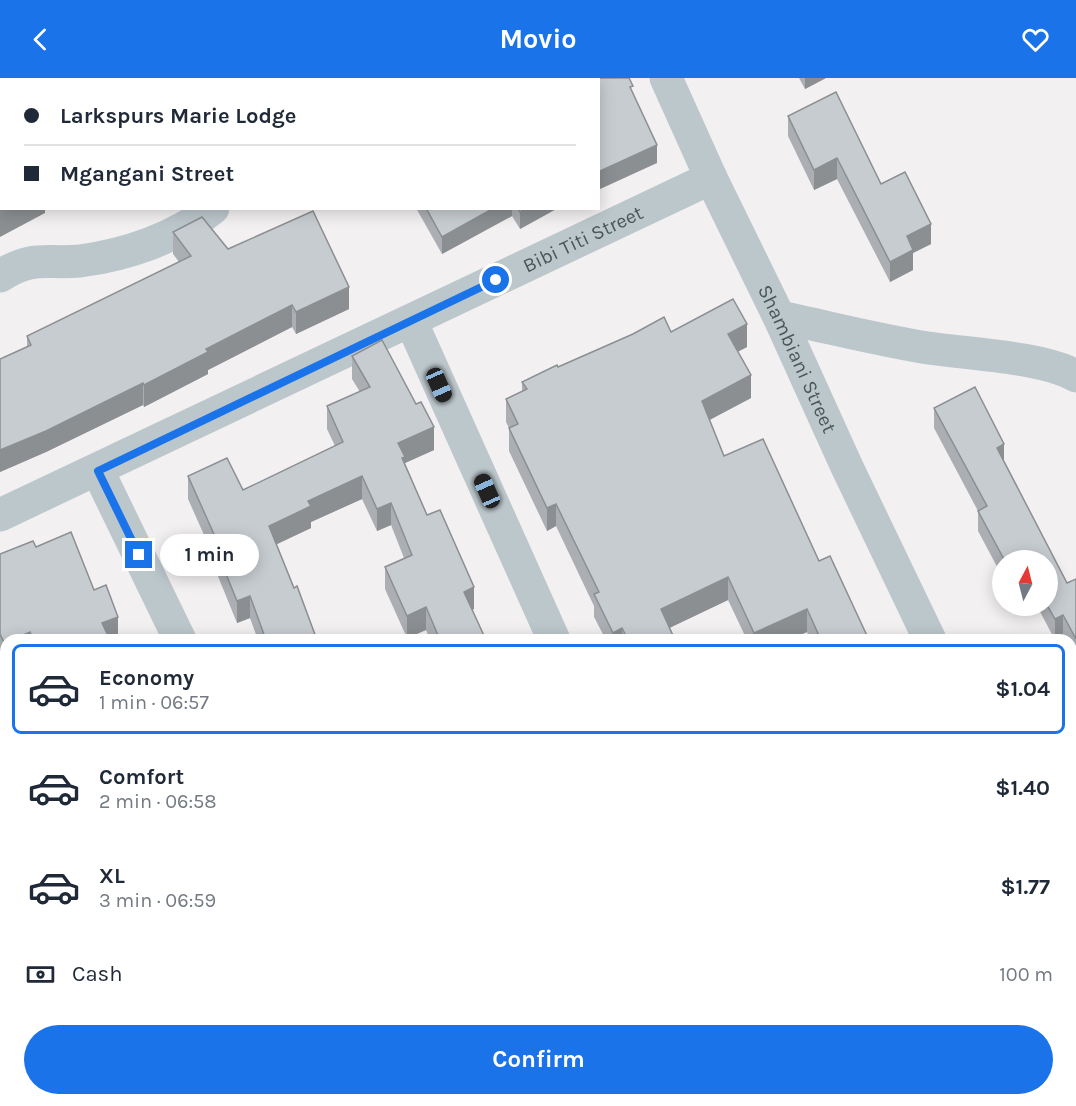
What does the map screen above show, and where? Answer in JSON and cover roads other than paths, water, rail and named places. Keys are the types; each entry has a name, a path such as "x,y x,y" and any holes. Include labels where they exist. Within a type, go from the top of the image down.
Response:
{"street":[{"name":"Shambiani Street","path":"666,78 927,634"},
{"name":"Bibi Titi Street","path":"0,515 98,471 711,178"},
{"path":"0,276 32,261 78,261 127,250 167,237 198,220 210,210"},
{"path":"779,317 925,348 1067,366"},
{"path":"411,321 551,634"},
{"path":"98,471 177,634"}]}
